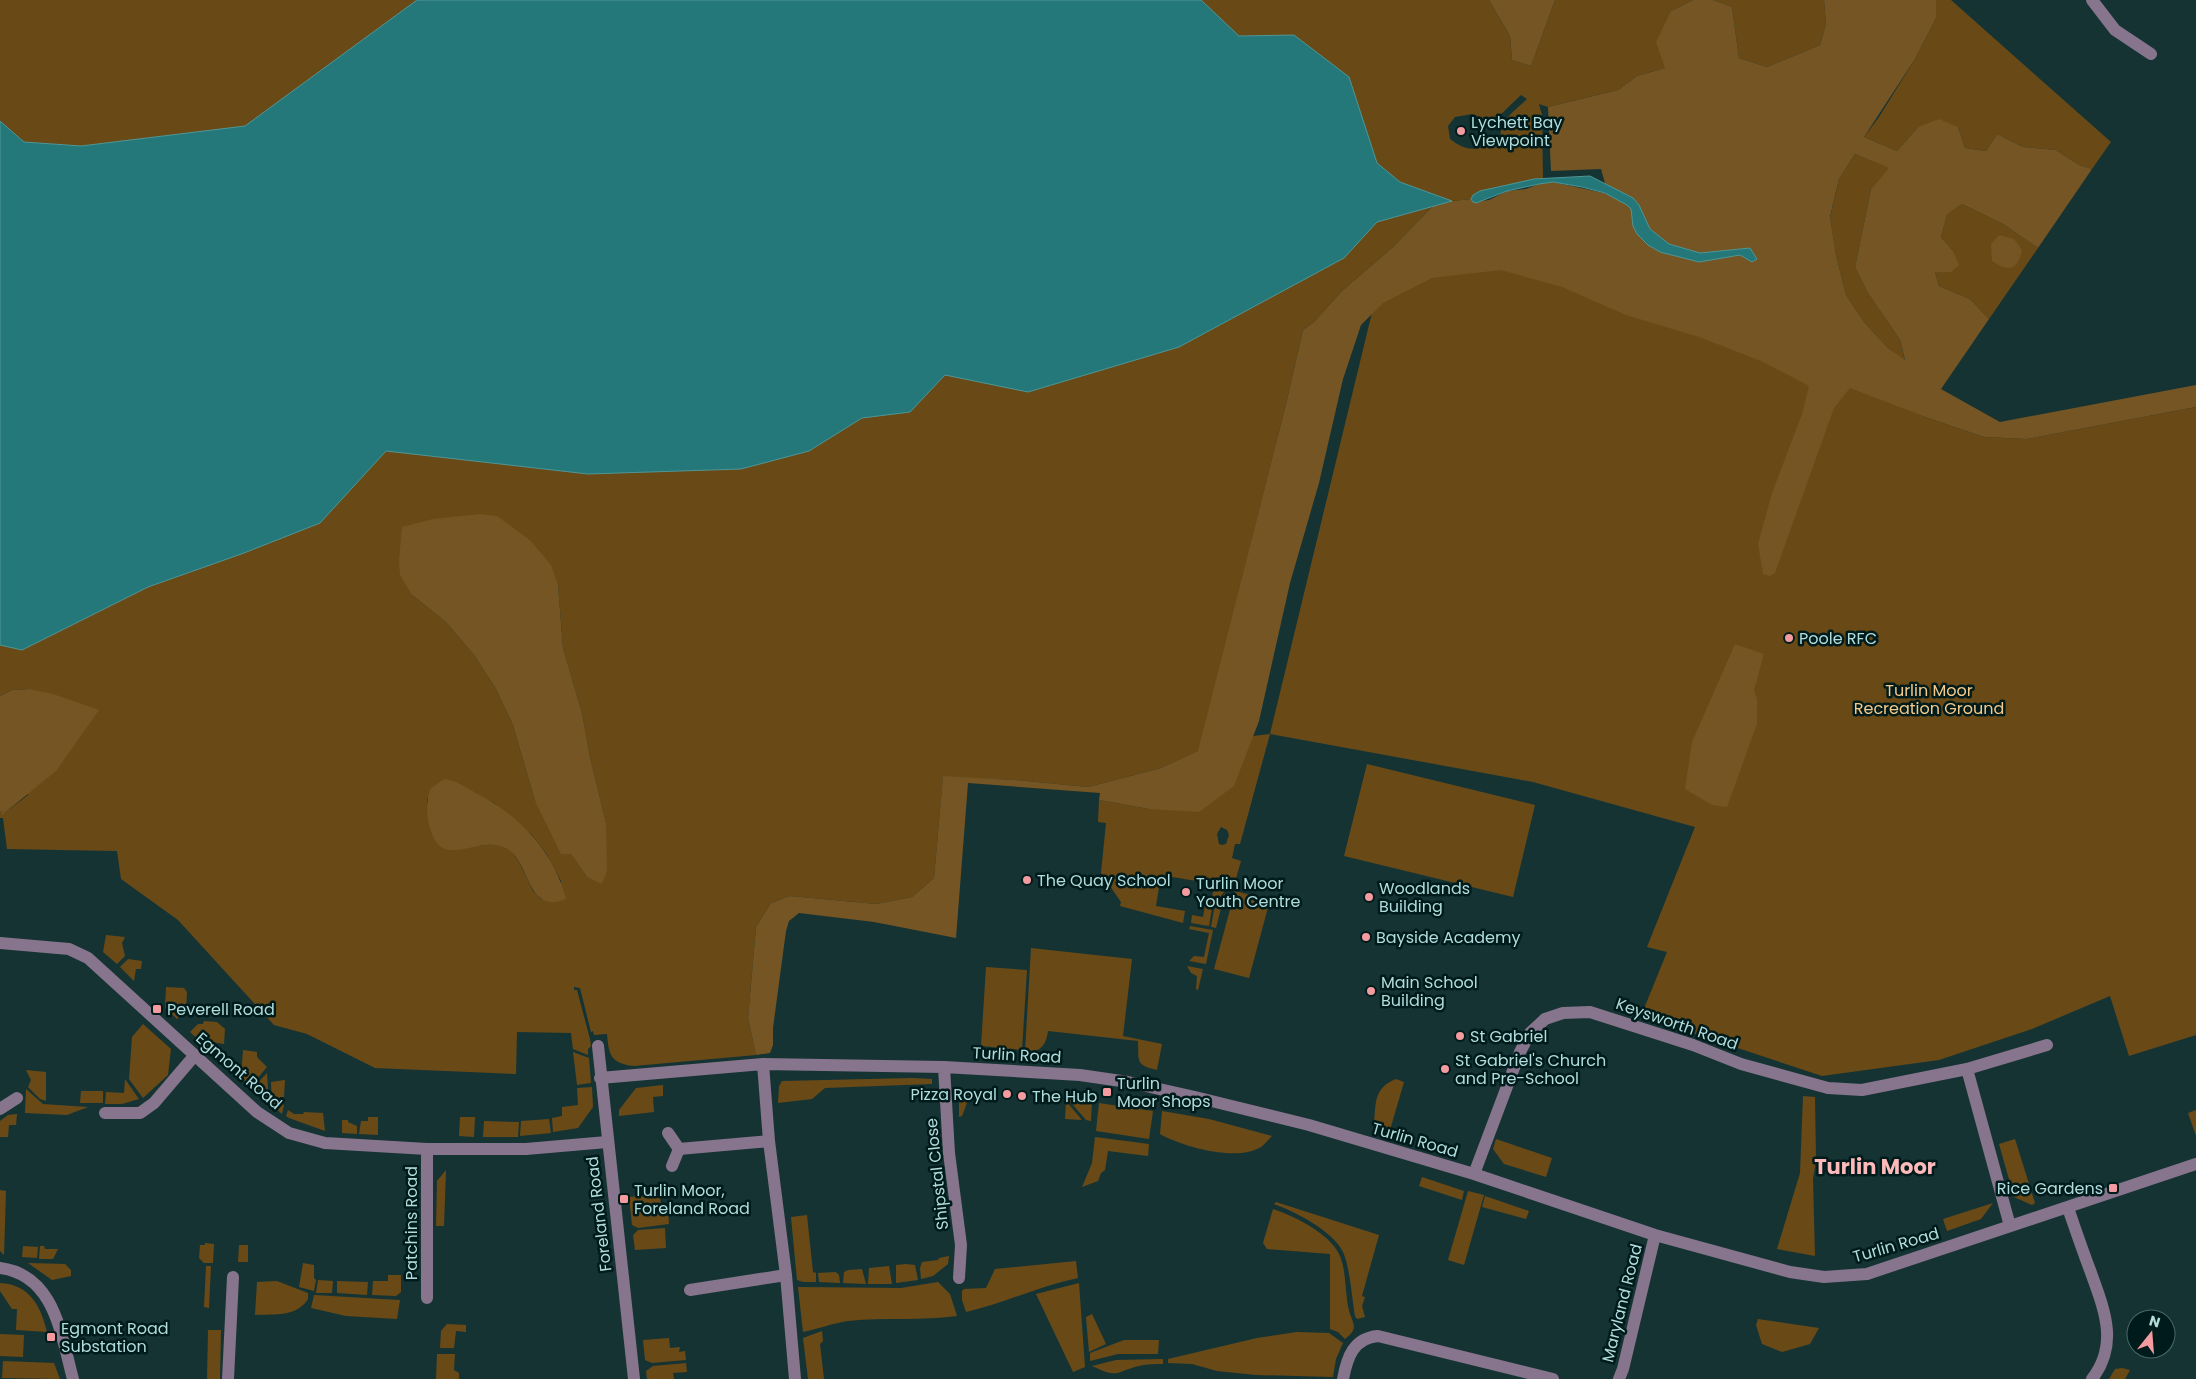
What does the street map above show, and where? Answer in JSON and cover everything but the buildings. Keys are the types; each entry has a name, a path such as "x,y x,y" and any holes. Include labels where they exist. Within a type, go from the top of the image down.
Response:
{"street":[{"path":"2092,0 2115,30 2151,54"},
{"name":"Egmont Road","path":"0,943 69,949 81,954 257,1112 298,1136 325,1144 427,1149 526,1150 607,1142"},
{"name":"Keysworth Road","path":"1474,1174 1520,1052 1530,1033 1545,1019 1563,1012 1590,1012 1693,1045 1741,1064 1828,1088 1862,1090 1967,1069 2048,1045"},
{"name":"Foreland Road","path":"598,1046 634,1379"},
{"path":"105,1112 140,1113 154,1103 195,1055"},
{"path":"763,1064 769,1141 786,1275 795,1379"},
{"name":"Turlin Road","path":"600,1078 763,1064 944,1067 1080,1075 1128,1082 1309,1125 1474,1174 1655,1235 1790,1272 1824,1277 1866,1274 2196,1164"},
{"name":"Shipstal Close","path":"944,1067 949,1154 961,1245 958,1278"},
{"path":"1967,1069 2010,1226"},
{"path":"0,1109 17,1098"},
{"path":"668,1133 679,1149"},
{"path":"679,1149 769,1141"},
{"name":"Patchins Road","path":"426,1298 427,1149"},
{"path":"672,1166 679,1149"},
{"path":"2068,1208 2106,1315 2108,1338 2101,1365 2092,1379"},
{"name":"Maryland Road","path":"1619,1379 1655,1235"},
{"path":"0,1268 21,1274 44,1292 53,1309 73,1379"},
{"path":"690,1290 786,1275"},
{"path":"228,1379 232,1277"},
{"path":"1343,1379 1352,1349 1363,1339 1378,1336 1553,1379"}],"green space":[{"path":"0,0 1489,0 1510,36 1512,60 1531,66 1555,0 1693,0 1671,11 1665,68 1637,76 1618,90 1548,107 1539,104 1542,115 1543,178 1480,191 1473,195 1471,199 1433,206 1392,248 1342,291 1314,322 1303,330 1199,751 1161,768 1088,787 1015,780 943,777 934,878 912,897 876,904 790,896 771,903 756,927 748,1018 756,1055 634,1066 620,1063 610,1053 607,1034 594,1035 593,1031 591,1032 580,988 574,987 574,990 577,990 590,1039 591,1046 588,1049 588,1055 573,1049 571,1033 517,1032 516,1074 375,1068 307,1034 274,1025 178,920 121,879 117,851 7,849 3,818 0,818 0,812 2,811 3,814 28,795 29,689 12,690 0,696","holes":["1521,95 1527,99 1505,121 1502,126 1501,138 1482,148 1476,149 1463,147 1450,139 1448,126 1455,117 1472,114 1486,119 1497,118","558,585 563,648 582,713 590,757 606,823 587,877 535,801 513,725 496,689 474,655 446,622 412,595","449,780 494,803 532,835 546,853 561,881 561,901 541,899 533,891 519,862 511,851 498,844 474,846 430,827 427,799"]},
{"path":"1713,0 1824,0 1826,24 1820,45 1767,67 1739,58 1732,7"},
{"path":"1936,0 1951,0 2111,142 2092,169 2079,165 2056,150 2023,147 1997,134 1986,151 1965,148 1958,127 1918,127 1897,151 1864,137 1879,117 1915,59 1936,18"},
{"path":"1855,154 1890,168 1871,189 1855,267 1868,293 1900,340 1905,361 1888,348 1864,322 1846,295 1836,255 1830,218 1839,179"},
{"path":"1962,204 2003,224 2038,248 1989,319 1970,299 1939,286 1935,272 1951,272 1953,251 1941,237 1947,215"},
{"name":"Turlin Moor Recreation Ground","path":"1539,255 1928,418 1984,437 2027,439 2196,407 2196,1035 2129,1056 2110,996 2032,1029 1939,1060 1822,1076 1641,1016 1667,952 1647,947 1695,827 1533,782 1270,734 1375,300 1414,265"},
{"path":"1270,734 1240,844 1235,844 1232,858 1241,861 1233,889 1224,887 1224,892 1212,908 1209,926 1191,923 1192,915 1203,917 1206,899 1212,900 1214,884 1161,875 1156,906 1185,911 1183,923 1120,906 1121,902 1101,873 1106,823 1098,822 1099,800 1149,809 1253,736","holes":["1221,827 1227,830 1229,835 1226,844 1219,844 1217,834"]},
{"path":"1367,764 1535,805 1513,897 1344,856"},
{"path":"1235,891 1270,900 1249,978 1214,969"},
{"path":"1225,893 1216,928 1211,927 1214,910"},
{"path":"1190,926 1213,930 1206,964 1189,961 1194,956 1204,957 1209,933 1189,929"},
{"path":"106,935 125,937 122,943 125,956 117,964 103,952"},
{"path":"1031,948 1132,959 1123,1036 1162,1044 1157,1070 1145,1066 1140,1061 1138,1041 1048,1031 1042,1047 1035,1051 1025,1051"},
{"path":"128,959 142,961 141,969 136,969 134,981 120,967"},
{"path":"1187,966 1203,969 1198,990 1196,989 1197,976 1191,973"},
{"path":"986,967 1027,970 1022,1050 981,1046"},
{"path":"166,987 184,988 187,992 186,1010 177,1019 165,1008"},
{"path":"204,1021 217,1022 225,1029 224,1044 211,1042 209,1050 190,1032 198,1024 203,1024"},
{"path":"143,1024 171,1049 168,1075 143,1098 129,1079 132,1037"},
{"path":"243,1050 257,1052 257,1057 267,1067 251,1086 241,1078"},
{"path":"573,1052 589,1058 591,1083 577,1085"},
{"path":"26,1070 46,1072 46,1101 40,1099 28,1087 31,1080"},
{"path":"267,1073 269,1103 252,1089"},
{"path":"125,1079 139,1099 122,1104 105,1104 106,1092 124,1093"},
{"path":"932,1079 932,1084 825,1088 812,1099 778,1103 779,1086 782,1081"},
{"path":"1396,1079 1404,1082 1390,1130 1374,1125 1376,1104 1379,1092 1383,1087"},
{"path":"285,1080 284,1097 280,1097 280,1102 284,1105 282,1114 272,1105 271,1082"},
{"path":"663,1085 663,1096 653,1097 654,1112 619,1116 619,1110 636,1088"},
{"path":"592,1087 593,1107 578,1128 553,1132 552,1118 562,1116 562,1107 578,1105 577,1088"},
{"path":"26,1089 43,1104 88,1107 67,1115 25,1113"},
{"path":"81,1091 103,1091 103,1103 80,1103"},
{"path":"959,1092 969,1092 970,1095 962,1116 959,1117"},
{"path":"1803,1096 1815,1097 1816,1161 1813,1179 1815,1256 1777,1249 1800,1173"},
{"path":"1067,1098 1092,1101 1091,1121 1086,1120"},
{"path":"1066,1101 1082,1120 1065,1119"},
{"path":"1099,1103 1153,1111 1149,1139 1096,1131"},
{"path":"288,1110 294,1114 303,1114 304,1112 323,1113 325,1131 289,1118 286,1116"},
{"path":"2196,1110 2196,1136 2188,1113"},
{"path":"1162,1111 1209,1119 1272,1136 1261,1147 1251,1151 1225,1153 1196,1148 1160,1134"},
{"path":"17,1114 16,1125 9,1125 8,1137 0,1137 0,1121 8,1115"},
{"path":"368,1117 378,1117 378,1135 359,1134 361,1121 368,1121"},
{"path":"460,1117 475,1117 474,1137 459,1136"},
{"path":"549,1119 551,1133 520,1136 521,1121"},
{"path":"342,1120 348,1120 348,1122 357,1126 357,1134 342,1133"},
{"path":"484,1121 519,1122 518,1137 483,1137"},
{"path":"1095,1137 1149,1144 1148,1156 1108,1151 1105,1170 1101,1173 1098,1181 1082,1187 1092,1163"},
{"path":"1496,1139 1552,1158 1546,1177 1504,1164 1493,1149"},
{"path":"2015,1139 2035,1203 2032,1205 2014,1197 1999,1144"},
{"path":"446,1170 444,1226 436,1226 437,1181"},
{"path":"1422,1177 1464,1191 1462,1200 1419,1186"},
{"path":"0,1190 6,1191 4,1255 0,1251"},
{"path":"1468,1191 1484,1195 1464,1265 1448,1260"},
{"path":"660,1194 661,1210 668,1209 669,1224 638,1228 632,1225 629,1197"},
{"path":"1485,1196 1529,1211 1526,1219 1482,1207"},
{"path":"1276,1202 1379,1235 1362,1296 1365,1297 1362,1306 1365,1317 1357,1319 1355,1316 1347,1266 1343,1252 1338,1244 1313,1223 1274,1204"},
{"path":"1993,1203 1981,1219 1947,1231 1943,1219"},
{"path":"1273,1209 1291,1216 1319,1232 1334,1246 1339,1254 1344,1272 1348,1306 1354,1324 1353,1331 1345,1339 1338,1332 1330,1329 1330,1254 1267,1249 1263,1243"},
{"path":"807,1215 813,1272 816,1273 816,1282 797,1280 791,1217"},
{"path":"665,1228 666,1248 635,1250 633,1235 638,1230"},
{"path":"205,1243 214,1244 213,1263 204,1263 199,1258 200,1245 205,1245"},
{"path":"239,1245 248,1245 248,1262 238,1262"},
{"path":"23,1246 38,1247 37,1258 22,1257"},
{"path":"40,1246 44,1246 45,1249 58,1249 53,1259 39,1259"},
{"path":"949,1256 948,1264 933,1276 921,1279 920,1268 922,1262 938,1260 939,1258"},
{"path":"1076,1261 1078,1278 966,1312 962,1300 962,1291 964,1289 986,1288 995,1269"},
{"path":"28,1263 65,1264 71,1270 71,1276 52,1280"},
{"path":"303,1263 314,1265 314,1278 316,1280 314,1291 299,1287"},
{"path":"896,1265 915,1265 918,1280 896,1283"},
{"path":"206,1266 211,1266 209,1308 204,1307"},
{"path":"889,1266 892,1284 868,1284 869,1268"},
{"path":"862,1269 866,1284 843,1283 844,1272"},
{"path":"836,1272 839,1275 840,1283 819,1282 818,1273"},
{"path":"388,1275 401,1275 401,1292 396,1296 372,1295 373,1281 388,1281"},
{"path":"318,1280 333,1281 332,1293 316,1293"},
{"path":"277,1281 308,1293 308,1299 298,1309 291,1312 255,1315 257,1282"},
{"path":"337,1281 368,1282 367,1295 337,1293"},
{"path":"938,1282 950,1294 957,1316 848,1321 803,1332 798,1287 901,1288"},
{"path":"0,1283 19,1287 32,1298 41,1314 47,1332 16,1330 17,1309 12,1309 0,1291"},
{"path":"1079,1283 1085,1367 1073,1372 1036,1294"},
{"path":"314,1295 400,1300 397,1319 346,1316 311,1308"},
{"path":"1092,1314 1106,1344 1089,1352 1086,1317"},
{"path":"1758,1319 1819,1328 1810,1344 1782,1352 1762,1344 1756,1325"},
{"path":"447,1324 466,1325 466,1332 456,1331 454,1348 440,1348 441,1331"},
{"path":"208,1330 221,1330 220,1379 207,1379"},
{"path":"822,1331 823,1341 820,1344 824,1379 808,1379 803,1338"},
{"path":"1297,1332 1329,1333 1343,1343 1336,1359 1333,1377 1256,1375 1217,1371 1192,1364 1168,1363 1168,1359 1257,1338"},
{"path":"0,1334 24,1335 23,1357 0,1356"},
{"path":"669,1338 670,1348 680,1347 679,1352 685,1351 686,1360 652,1363 645,1360 643,1340"},
{"path":"1124,1340 1159,1340 1158,1354 1118,1354 1090,1361 1090,1353"},
{"path":"437,1354 455,1354 454,1370 459,1373 459,1379 436,1379"},
{"path":"1163,1359 1163,1364 1142,1365 1117,1373 1092,1366 1116,1360"},
{"path":"3,1361 54,1363 60,1379 2,1378"},
{"path":"686,1363 687,1372 673,1373 674,1379 647,1379 646,1371 653,1366"},
{"path":"2115,1369 2130,1370 2125,1379 2109,1379"}],"shaded area":[{"path":"1489,0 1555,0 1531,66 1512,60 1510,36"},
{"path":"1693,0 1713,0 1732,7 1739,58 1767,67 1820,45 1826,24 1824,0 1936,0 1936,18 1915,59 1864,137 1897,151 1918,127 1939,119 1958,127 1965,148 1986,151 1997,134 2023,147 2056,150 2079,165 2092,169 2038,248 2003,224 1962,204 1947,215 1941,237 1953,251 1959,265 1951,272 1935,272 1939,286 1970,299 1989,319 1941,389 2000,422 2196,385 2196,407 2027,439 1984,437 1850,388 1834,408 1775,573 1770,576 1763,574 1758,544 1772,493 1802,414 1809,386 1761,361 1699,337 1626,315 1562,287 1501,270 1432,278 1383,303 1361,325 1343,379 1319,483 1290,583 1259,721 1234,786 1199,812 1149,809 1099,800 1100,793 968,783 956,938 874,922 799,913 789,921 786,931 773,1028 773,1045 770,1053 756,1055 748,1018 756,927 771,903 790,896 876,904 912,897 934,878 943,776 1088,787 1161,768 1198,751 1303,330 1314,322 1342,291 1392,248 1433,206 1452,201 1471,199 1473,202 1489,200 1507,191 1526,189 1539,184 1553,182 1608,194 1601,169 1551,171 1548,107 1618,90 1637,76 1665,68 1656,42 1671,11","holes":["1855,154 1889,168 1871,189 1855,267 1868,293 1900,340 1905,360 1888,348 1864,322 1846,295 1836,255 1830,217 1839,179"]},
{"path":"1999,235 2014,239 2022,250 2018,262 2012,268 2003,267 1992,261 1991,244"},
{"path":"480,514 497,516 531,541 551,565 558,585 563,648 582,713 590,757 606,823 607,871 602,884 587,877 571,854 561,854 535,801 513,725 496,689 474,655 446,622 412,595 400,575 399,560 402,527 433,519"},
{"path":"1735,644 1764,654 1754,690 1757,699 1757,724 1727,807 1712,805 1685,789 1692,742"},
{"path":"29,689 53,694 99,710 56,771 2,815 2,811 0,812 0,696 12,690"},
{"path":"444,779 460,784 492,802 507,812 533,836 553,865 566,899 554,902 544,900 537,895 517,858 510,851 499,846 488,845 454,850 445,849 437,843 428,820 428,800 430,789"}],"water":[{"path":"417,0 1201,0 1239,36 1294,35 1349,77 1377,163 1400,182 1452,201 1377,222 1344,258 1179,347 1028,392 945,375 910,412 862,418 809,451 741,469 588,474 386,451 320,523 244,553 148,587 22,650 0,645 0,121 24,142 81,146 245,126"},
{"path":"1590,176 1633,198 1639,205 1650,229 1669,244 1700,253 1750,248 1757,259 1752,262 1740,255 1699,262 1660,252 1648,245 1637,234 1633,226 1631,209 1627,205 1605,193 1582,187 1553,182 1507,191 1476,203 1471,199 1473,195 1480,191 1534,179"}],"place":[{"name":"Lychett Bay Viewpoint","path":"1461,131"},
{"name":"Poole RFC","path":"1789,638"},
{"name":"The Quay School","path":"1027,880"},
{"name":"Turlin Moor Youth Centre","path":"1186,892"},
{"name":"Woodlands Building","path":"1369,897"},
{"name":"Bayside Academy","path":"1366,937"},
{"name":"Main School Building","path":"1371,991"},
{"name":"Peverell Road","path":"157,1009"},
{"name":"St Gabriel","path":"1460,1036"},
{"name":"St Gabriel's Church and Pre-School","path":"1445,1069"},
{"name":"Turlin Moor Shops","path":"1107,1092"},
{"name":"Pizza Royal","path":"1007,1094"},
{"name":"The Hub","path":"1022,1096"},
{"name":"Rice Gardens","path":"2113,1188"},
{"name":"Turlin Moor, Foreland Road","path":"624,1199"},
{"name":"Egmont Road Substation","path":"51,1337"}],"district":[{"name":"Turlin Moor","path":"1875,1166"}]}
